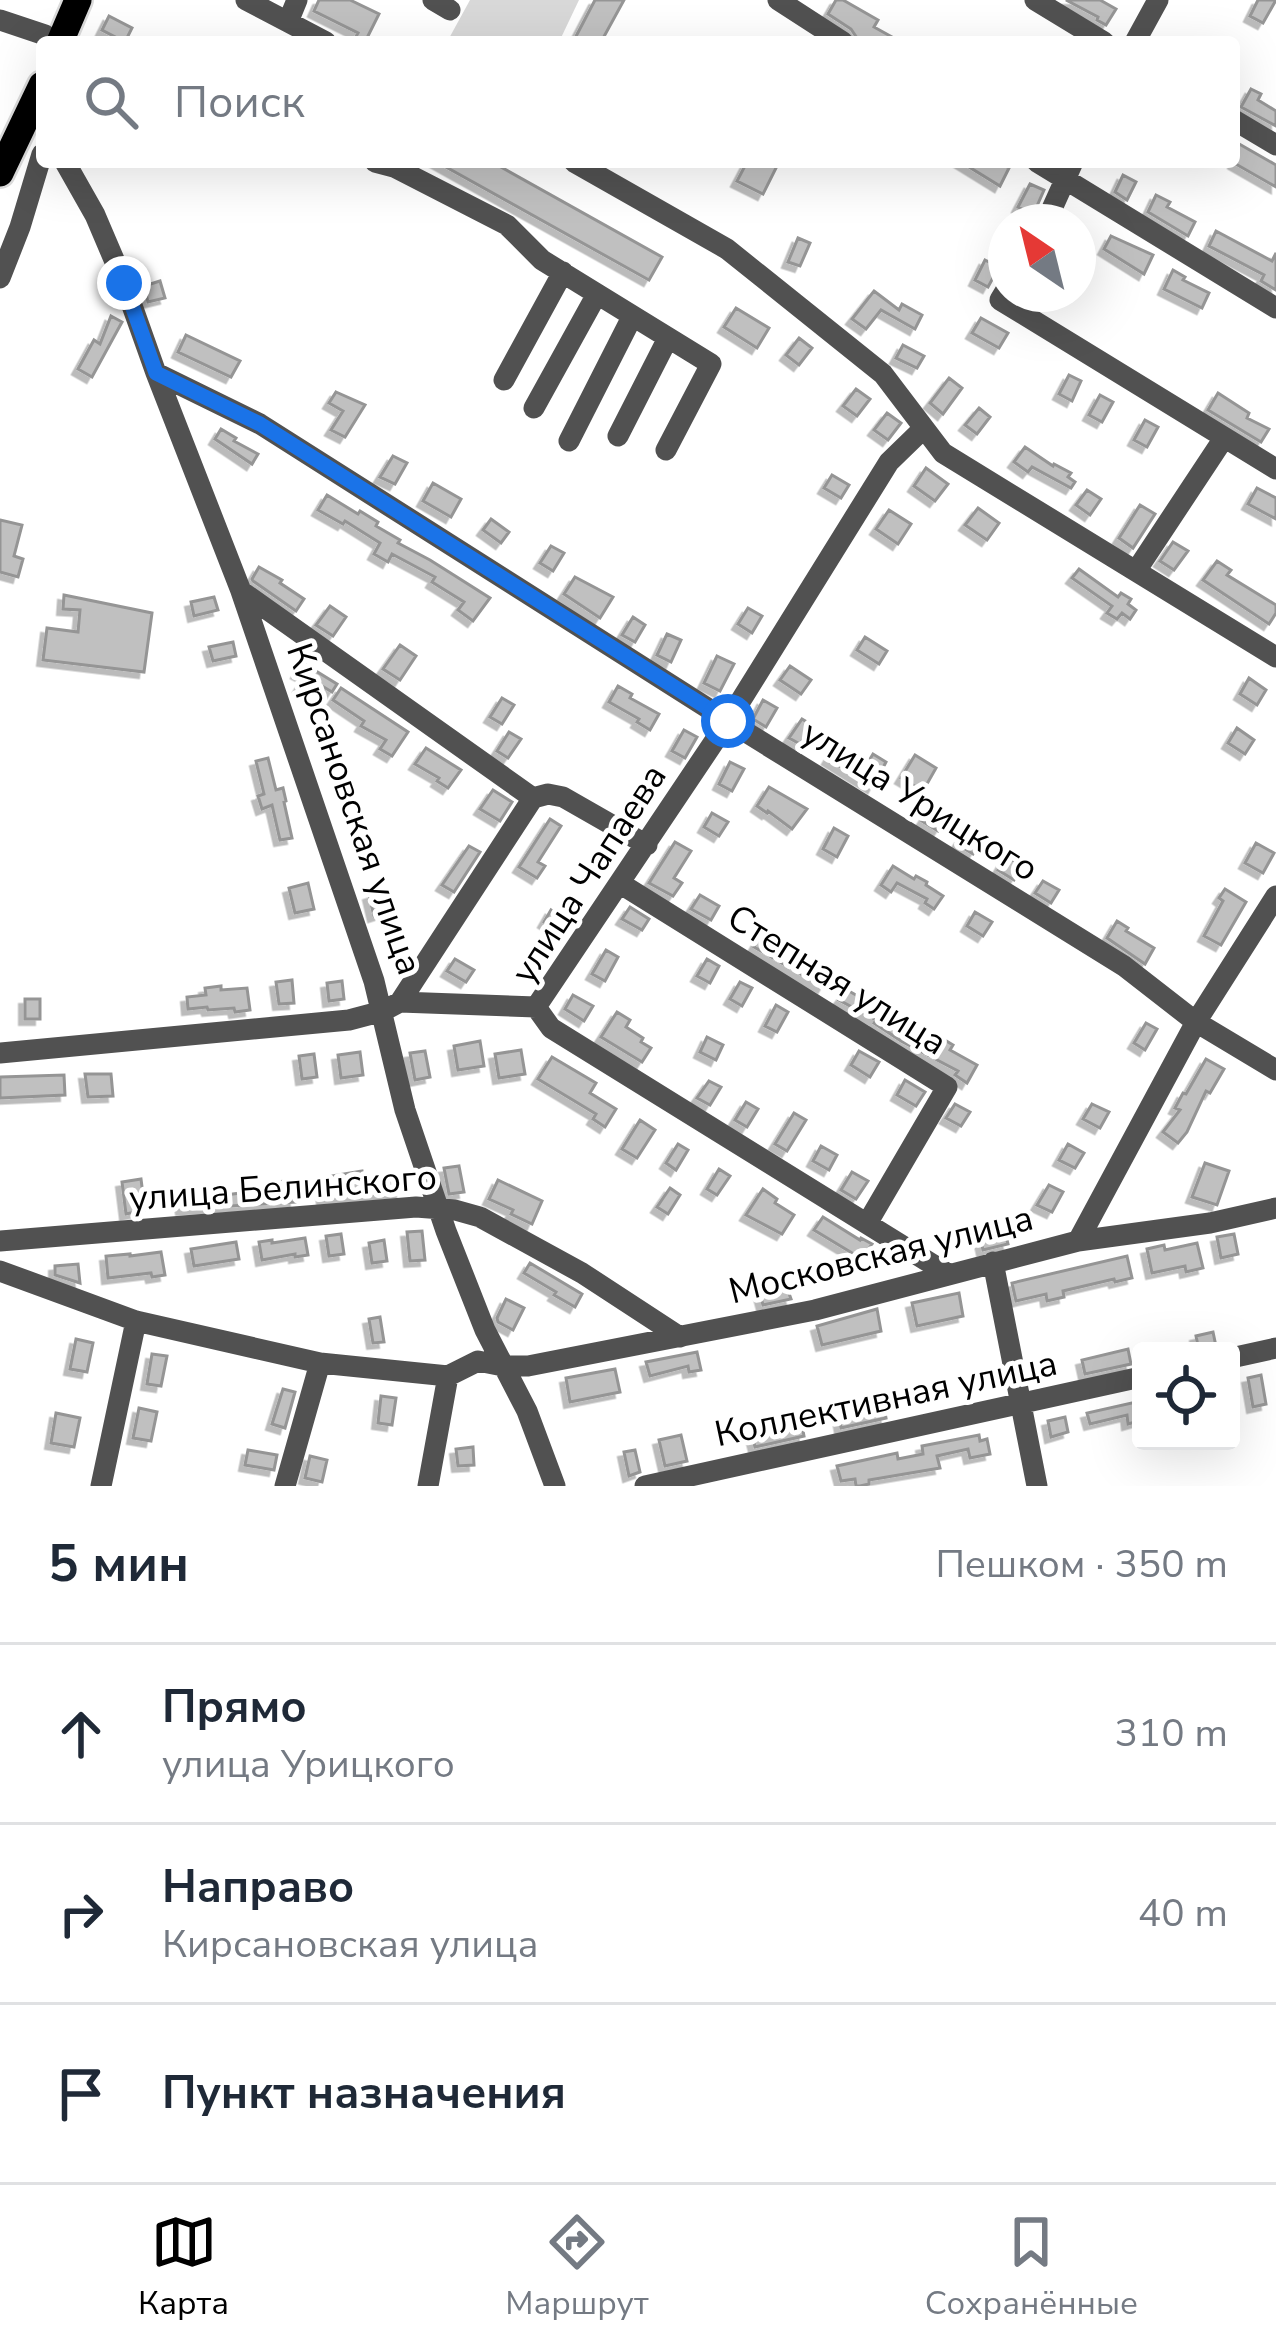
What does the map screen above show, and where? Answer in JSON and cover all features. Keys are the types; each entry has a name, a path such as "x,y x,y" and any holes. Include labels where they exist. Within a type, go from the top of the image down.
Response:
{"main road":[{"path":"60,36 78,0"},
{"path":"0,172 36,107"}],"street":[{"path":"246,0 314,36"},
{"path":"287,22 297,0"},
{"path":"1035,0 1094,36"},
{"path":"1138,36 1158,0"},
{"path":"778,1 833,36"},
{"path":"0,20 48,36"},
{"path":"1240,124 1276,145"},
{"path":"0,278 38,168"},
{"name":"Кирсановская улица","path":"68,168 124,283 241,591 391,1006 405,1111 470,1297 527,1412 555,1486"},
{"path":"396,168 507,226 542,260 711,364 665,449"},
{"path":"585,168 727,249 883,374 943,453 1276,657"},
{"path":"1054,204 1068,170 1276,308"},
{"path":"504,380 563,272"},
{"path":"534,408 597,294"},
{"path":"1029,312 1276,469"},
{"path":"569,441 632,316"},
{"path":"618,436 668,338"},
{"name":"улица Урицкого","path":"156,373 260,424 1124,966 1196,1022 1276,1070"},
{"name":"улица Чапаева","path":"924,428 889,462 728,721 536,1007 551,1028 948,1274"},
{"path":"1136,571 1224,437"},
{"path":"241,591 533,798"},
{"path":"391,1006 533,798 563,796 647,844"},
{"name":"Степная улица","path":"621,884 946,1087 868,1222"},
{"path":"1078,1241 1196,1022 1276,896"},
{"path":"0,1053 349,1020 391,1006 536,1007"},
{"name":"улица Белинского","path":"0,1241 439,1208 480,1217 582,1273 680,1337"},
{"name":"Московская улица","path":"502,1366 528,1366 815,1310 1078,1241 1210,1223 1276,1208"},
{"path":"993,1262 1036,1486"},
{"path":"0,1270 136,1321 320,1363 448,1376 478,1361 502,1366"},
{"path":"101,1486 136,1321"},
{"path":"1240,1356 1276,1348"},
{"path":"285,1486 320,1363"},
{"path":"428,1486 448,1376"},
{"name":"Коллективная улица","path":"645,1486 1132,1379"}],"shaded area":[{"path":"470,0 579,0 562,36 450,36"}],"building":[{"path":"319,0 350,0 379,14 368,36 356,36 314,11"},
{"path":"595,0 624,0 604,36 576,36"},
{"path":"836,0 843,0 878,20 874,27 890,36 856,36 828,14"},
{"path":"1066,0 1100,0 1116,9 1106,25"},
{"path":"1258,0 1276,0 1263,23 1250,16"},
{"path":"109,16 132,28 128,36 102,30"},
{"path":"1251,89 1261,94 1258,100 1276,111 1276,126 1241,107"},
{"path":"1240,144 1276,165 1276,187 1240,166"},
{"path":"448,168 503,168 662,257 649,280"},
{"path":"744,168 776,168 763,194 737,181"},
{"path":"971,168 1009,168 1000,186"},
{"path":"1123,175 1136,182 1127,200 1115,192"},
{"path":"1030,184 1044,190 1038,204 1020,204"},
{"path":"1156,195 1170,202 1167,207 1195,222 1188,236 1148,212"},
{"path":"1216,231 1272,261 1276,253 1276,290 1261,281 1264,275 1209,246"},
{"path":"1111,236 1153,255 1144,274 1104,249"},
{"path":"798,238 810,243 800,266 788,262"},
{"path":"985,260 988,262 988,287 975,280"},
{"path":"1173,270 1209,293 1202,308 1164,289"},
{"path":"160,281 165,298 148,302 144,286"},
{"path":"874,291 899,310 902,304 922,315 915,329 881,310 866,329 852,319"},
{"path":"736,308 769,328 757,348 724,327"},
{"path":"111,316 122,322 92,377 78,369 94,340 100,344"},
{"path":"981,318 1008,333 999,348 972,333"},
{"path":"186,335 240,361 231,377 178,352"},
{"path":"799,338 812,348 799,365 786,355"},
{"path":"903,345 924,356 917,368 896,358"},
{"path":"1069,375 1081,381 1072,401 1059,394"},
{"path":"949,378 962,388 943,414 930,403"},
{"path":"856,389 870,399 857,416 843,406"},
{"path":"336,392 365,405 345,437 331,430 343,411 329,403"},
{"path":"1218,393 1249,413 1247,418 1269,429 1261,442 1208,410"},
{"path":"1100,395 1113,402 1102,422 1089,415"},
{"path":"979,408 990,417 977,434 965,425"},
{"path":"887,413 901,423 888,440 874,430"},
{"path":"1145,420 1158,427 1147,447 1134,440"},
{"path":"221,429 258,454 252,464 215,439"},
{"path":"1025,447 1071,473 1068,477 1075,482 1071,488 1014,462"},
{"path":"393,456 407,463 395,484 380,477"},
{"path":"926,468 948,484 935,501 914,486"},
{"path":"832,475 849,485 841,498 824,488"},
{"path":"433,483 461,499 451,517 423,501"},
{"path":"1257,488 1276,498 1276,519 1248,504"},
{"path":"1087,490 1101,499 1090,515 1076,505"},
{"path":"327,495 378,522 376,526 398,543 490,598 473,621 458,610 464,602 432,582 435,577 392,554 388,562 374,554 380,543 318,510"},
{"path":"1140,505 1155,514 1133,548 1119,538"},
{"path":"978,508 999,523 987,540 965,525"},
{"path":"889,510 911,524 898,544 876,529"},
{"path":"491,519 509,532 501,543 483,530"},
{"path":"0,520 22,525 14,556 23,559 18,577 0,572"},
{"path":"1173,542 1188,551 1174,570 1160,561"},
{"path":"551,546 564,553 553,571 540,563"},
{"path":"1217,561 1231,570 1227,575 1276,605 1269,624 1203,580"},
{"path":"259,567 304,599 296,611 253,581"},
{"path":"1079,569 1118,597 1121,593 1131,599 1128,604 1136,610 1130,619 1122,613 1117,619 1107,613 1112,606 1072,578"},
{"path":"575,577 613,597 600,618 564,594"},
{"path":"64,595 152,613 144,672 43,660 47,628 78,632 80,610 63,609"},
{"path":"214,597 218,610 194,616 191,602"},
{"path":"330,606 346,617 333,636 316,625"},
{"path":"748,608 762,616 752,633 738,624"},
{"path":"633,617 645,625 635,642 622,635"},
{"path":"667,634 681,640 671,662 657,655"},
{"path":"865,637 887,651 879,664 857,650"},
{"path":"233,642 236,656 213,661 209,647"},
{"path":"400,645 416,656 400,680 383,669"},
{"path":"717,656 734,664 720,691 704,683"},
{"path":"303,663 337,684 332,692 317,683 310,693 299,687 305,677 297,673"},
{"path":"790,666 811,680 801,694 780,680"},
{"path":"1249,678 1266,690 1257,705 1240,694"},
{"path":"618,686 659,714 650,730 609,702"},
{"path":"341,688 408,732 392,756 380,749 386,740 361,726 364,721 333,700"},
{"path":"502,698 514,705 502,724 490,717"},
{"path":"763,700 777,708 766,727 753,719"},
{"path":"802,719 812,725 800,744 789,738"},
{"path":"1237,728 1254,740 1245,754 1228,743"},
{"path":"684,730 697,737 685,758 672,751"},
{"path":"509,732 521,739 508,758 497,751"},
{"path":"836,745 867,764 873,754 886,762 873,787 828,759"},
{"path":"426,748 461,770 448,788 415,764"},
{"path":"915,755 936,768 923,791 901,778"},
{"path":"268,758 276,790 283,788 292,838 280,840 272,805 262,809 258,796 264,794 256,761"},
{"path":"730,762 744,769 732,791 719,784"},
{"path":"769,787 807,809 792,829 757,806"},
{"path":"493,790 512,802 500,821 480,809"},
{"path":"931,807 947,817 938,831 922,821"},
{"path":"712,813 728,822 719,836 704,827"},
{"path":"550,819 561,826 538,862 545,866 537,878 519,867"},
{"path":"834,828 848,836 837,857 823,849"},
{"path":"966,830 982,839 973,854 957,844"},
{"path":"675,842 691,851 674,878 682,883 673,896 649,883"},
{"path":"1256,843 1274,853 1263,873 1245,863"},
{"path":"469,846 480,852 454,892 442,885"},
{"path":"1006,856 1022,866 1014,880 998,870"},
{"path":"893,866 927,882 943,896 934,909 925,903 927,899 897,883 891,892 881,885"},
{"path":"1043,881 1059,890 1051,903 1035,893"},
{"path":"308,883 314,909 295,913 289,888"},
{"path":"1225,889 1246,902 1221,945 1204,936"},
{"path":"385,890 390,911 374,916 369,895"},
{"path":"700,895 719,906 711,920 691,909"},
{"path":"630,907 649,919 642,930 622,919"},
{"path":"551,910 570,923 563,934 544,922"},
{"path":"975,912 992,922 983,936 967,926"},
{"path":"1117,921 1154,948 1145,964 1107,938"},
{"path":"764,929 833,970 823,987 754,947"},
{"path":"606,950 618,957 605,981 592,974"},
{"path":"455,959 474,970 466,982 447,971"},
{"path":"707,959 719,966 710,983 697,976"},
{"path":"292,980 294,1003 279,1004 276,982"},
{"path":"342,981 344,999 329,1001 327,983"},
{"path":"740,982 752,988 742,1006 730,999"},
{"path":"221,986 221,990 247,988 250,1010 188,1009 187,997 206,995 205,988"},
{"path":"847,990 953,1045 950,1050 977,1065 967,1083 955,1075 958,1071 839,1000"},
{"path":"573,995 593,1006 584,1021 565,1009"},
{"path":"25,999 40,999 40,1019 25,1019"},
{"path":"776,1005 788,1012 777,1032 765,1026"},
{"path":"617,1012 630,1020 626,1027 651,1048 642,1062 601,1037"},
{"path":"1146,1023 1157,1029 1145,1050 1134,1043"},
{"path":"707,1037 723,1045 716,1060 700,1052"},
{"path":"480,1041 484,1066 458,1070 454,1046"},
{"path":"521,1050 525,1074 499,1078 495,1054"},
{"path":"425,1051 430,1077 415,1080 410,1053"},
{"path":"859,1051 879,1062 870,1077 851,1065"},
{"path":"360,1052 363,1075 341,1078 338,1055"},
{"path":"314,1054 317,1077 302,1079 299,1056"},
{"path":"552,1057 596,1083 590,1093 616,1109 605,1127 593,1119 596,1114 538,1079"},
{"path":"1206,1059 1224,1069 1210,1093 1206,1091 1178,1143 1163,1132"},
{"path":"85,1074 111,1074 113,1096 88,1097"},
{"path":"64,1075 65,1095 0,1098 0,1077"},
{"path":"905,1080 925,1092 916,1106 897,1095"},
{"path":"709,1081 721,1087 710,1105 697,1098"},
{"path":"746,1102 758,1109 747,1127 735,1120"},
{"path":"955,1104 970,1112 961,1126 946,1118"},
{"path":"1092,1104 1109,1112 1100,1128 1083,1119"},
{"path":"794,1113 806,1120 787,1151 775,1144"},
{"path":"640,1120 655,1130 637,1158 622,1149"},
{"path":"678,1144 688,1150 676,1170 666,1163"},
{"path":"1068,1144 1084,1153 1075,1168 1059,1160"},
{"path":"821,1146 837,1155 829,1170 813,1161"},
{"path":"1205,1163 1229,1171 1217,1205 1192,1197"},
{"path":"459,1166 464,1192 449,1194 444,1168"},
{"path":"719,1169 730,1176 717,1195 707,1189"},
{"path":"362,1171 363,1179 398,1174 401,1192 323,1199 320,1178"},
{"path":"852,1172 868,1181 856,1199 841,1190"},
{"path":"141,1179 145,1210 126,1214 122,1182"},
{"path":"293,1180 295,1202 182,1209 180,1196 278,1188 277,1182"},
{"path":"498,1180 542,1201 532,1224 489,1199"},
{"path":"1049,1185 1063,1192 1052,1212 1037,1205"},
{"path":"670,1188 680,1195 668,1214 657,1207"},
{"path":"763,1189 794,1215 782,1234 746,1215"},
{"path":"823,1217 872,1244 862,1259 814,1230"},
{"path":"422,1231 425,1260 410,1261 407,1232"},
{"path":"1005,1232 1008,1244 983,1250 980,1237"},
{"path":"341,1234 344,1254 329,1256 326,1236"},
{"path":"1234,1234 1238,1254 1221,1258 1217,1237"},
{"path":"305,1238 308,1255 262,1260 259,1242"},
{"path":"384,1240 387,1261 372,1263 369,1243"},
{"path":"236,1242 239,1259 194,1266 191,1249"},
{"path":"1197,1243 1203,1268 1186,1272 1185,1266 1152,1273 1147,1249"},
{"path":"161,1252 165,1275 108,1278 106,1256"},
{"path":"1127,1256 1132,1278 1063,1291 1064,1297 1047,1301 1046,1294 1016,1301 1012,1283"},
{"path":"530,1263 582,1294 575,1307 524,1273"},
{"path":"78,1264 80,1283 55,1275 55,1266"},
{"path":"786,1285 791,1299 763,1305 760,1294"},
{"path":"959,1293 963,1316 917,1326 912,1303"},
{"path":"506,1299 524,1308 513,1330 497,1318"},
{"path":"877,1309 881,1331 822,1345 817,1326"},
{"path":"380,1317 384,1342 373,1343 369,1319"},
{"path":"1213,1332 1215,1342 1197,1342 1196,1336"},
{"path":"76,1339 93,1343 87,1372 70,1369"},
{"path":"1128,1349 1131,1364 1085,1374 1082,1360"},
{"path":"697,1352 701,1370 689,1372 688,1366 650,1376 646,1362"},
{"path":"152,1354 167,1356 161,1386 147,1384"},
{"path":"615,1369 620,1392 570,1402 566,1378"},
{"path":"1261,1375 1266,1404 1253,1407 1248,1378"},
{"path":"283,1389 295,1392 285,1428 272,1424"},
{"path":"381,1396 396,1398 392,1425 378,1423"},
{"path":"883,1401 886,1418 841,1428 839,1417 873,1410 871,1403"},
{"path":"1132,1403 1132,1423 1128,1424 1127,1415 1090,1424 1087,1413"},
{"path":"139,1408 157,1412 151,1441 133,1438"},
{"path":"56,1413 80,1418 74,1447 51,1443"},
{"path":"1065,1417 1068,1432 1051,1437 1048,1421"},
{"path":"801,1420 804,1436 755,1447 751,1431"},
{"path":"681,1435 687,1461 665,1466 659,1440"},
{"path":"979,1435 980,1441 987,1439 990,1454 970,1458 968,1449 937,1456 940,1468 869,1480 860,1486 855,1479 841,1481 837,1466 897,1453 898,1459 923,1454 922,1446"},
{"path":"473,1447 474,1465 458,1466 456,1449"},
{"path":"248,1450 277,1455 274,1470 245,1465"},
{"path":"635,1450 640,1472 629,1476 624,1452"},
{"path":"310,1456 327,1460 322,1482 305,1478"}],"route":[{"path":"124,283 156,373 260,424 728,721"}]}
